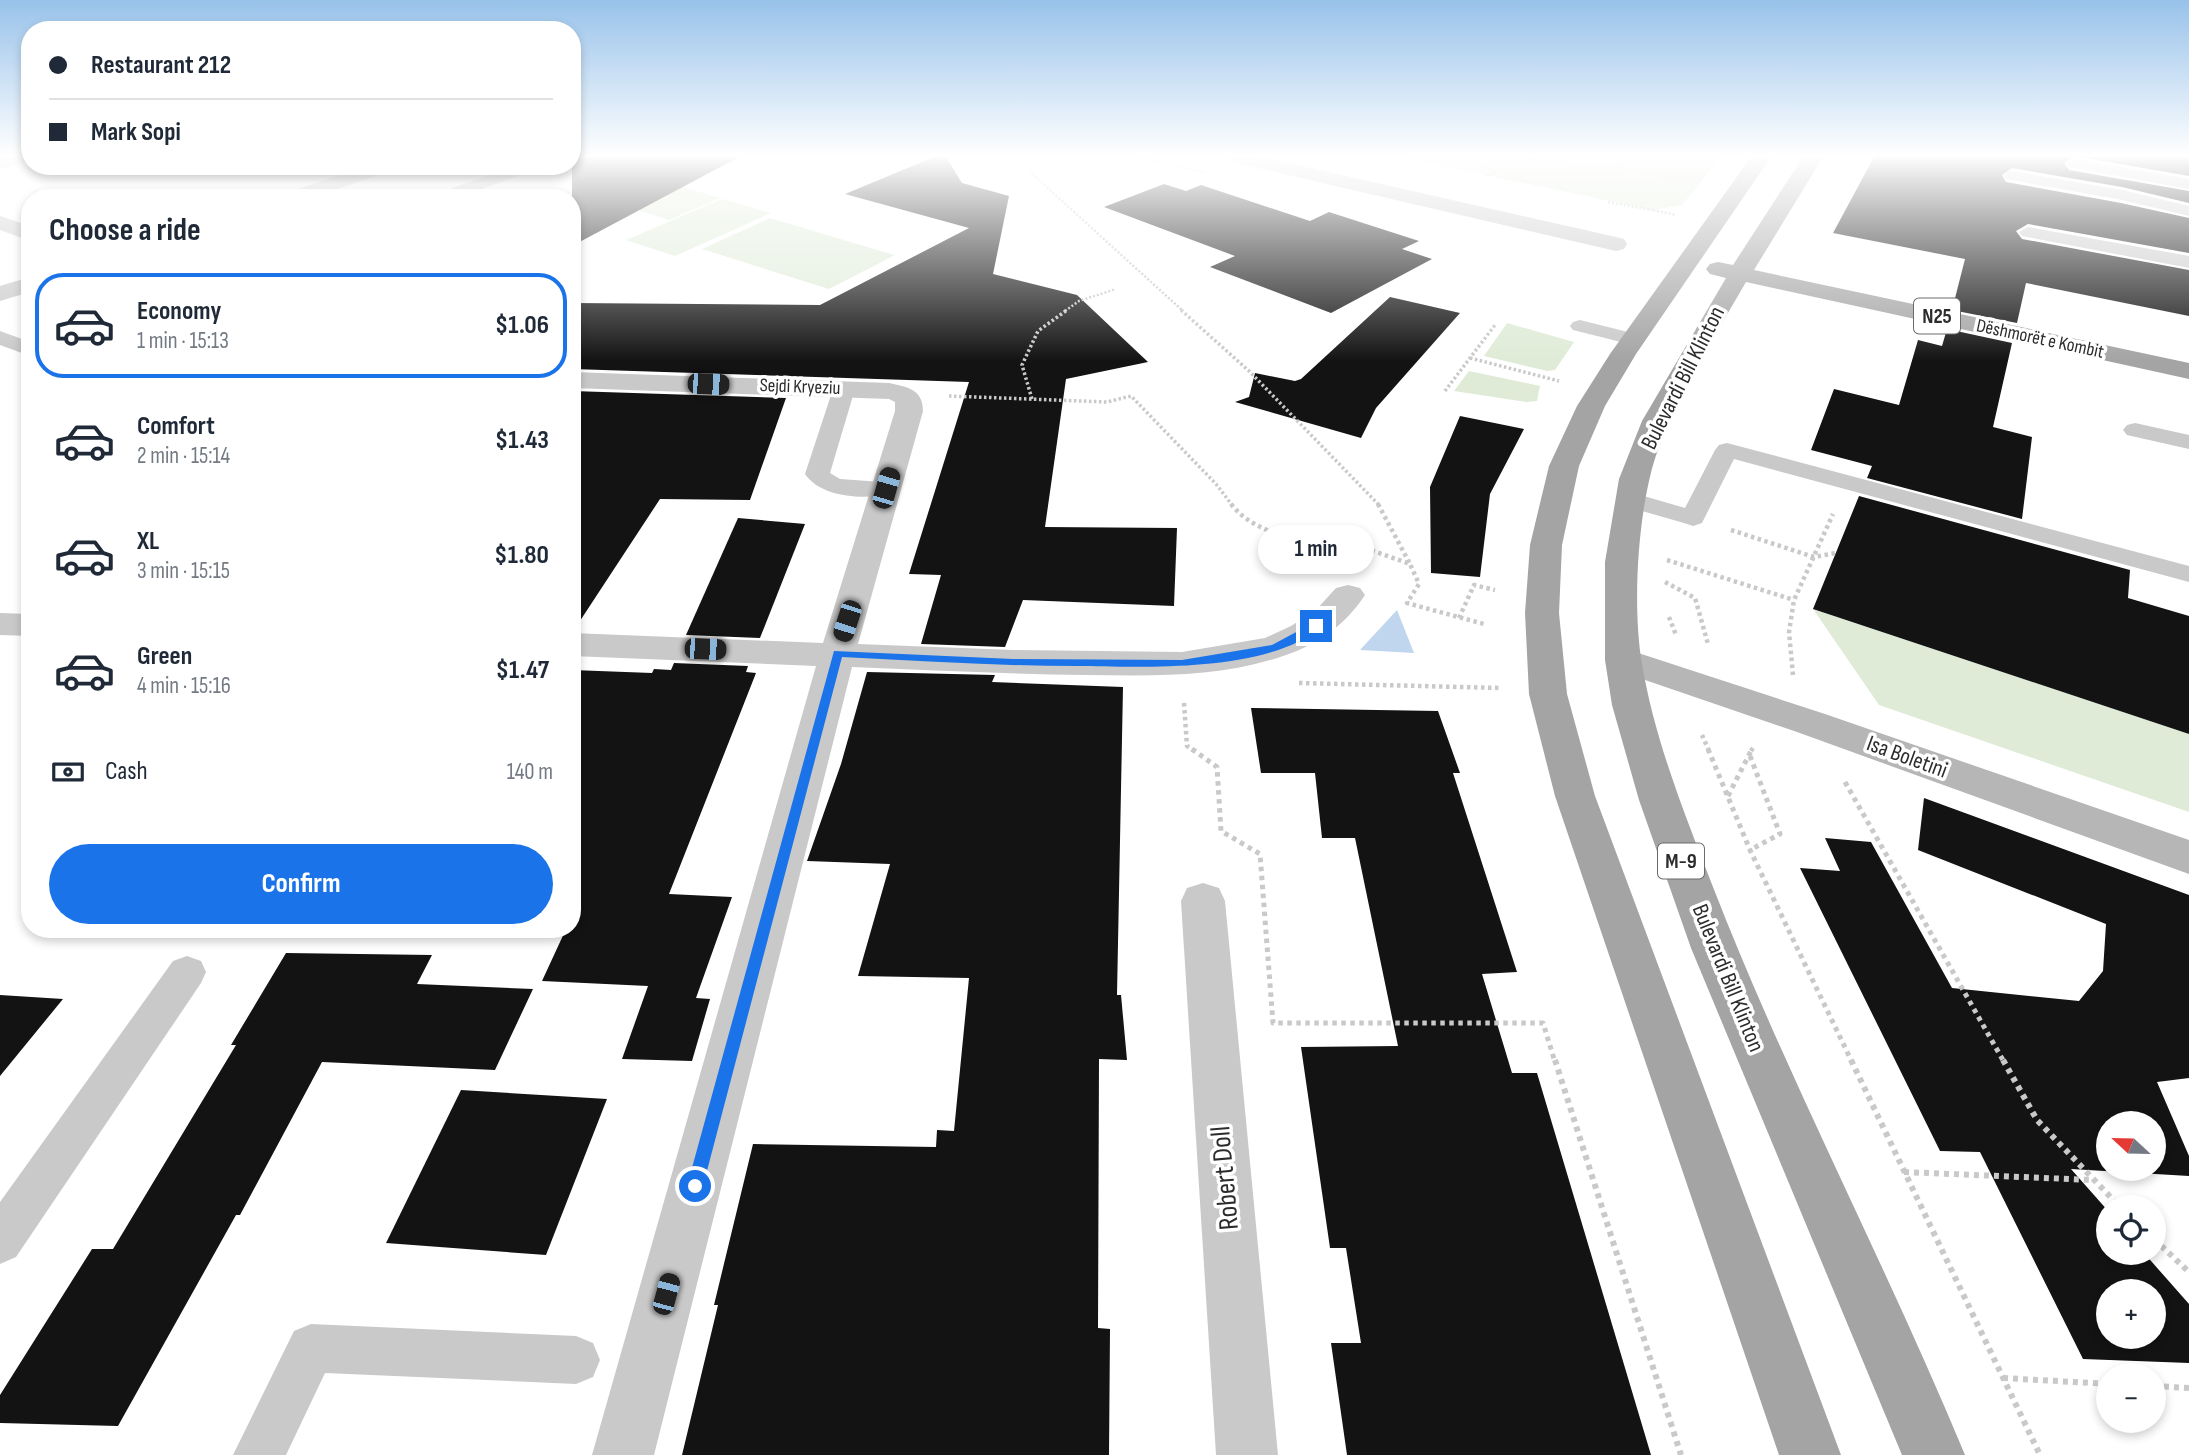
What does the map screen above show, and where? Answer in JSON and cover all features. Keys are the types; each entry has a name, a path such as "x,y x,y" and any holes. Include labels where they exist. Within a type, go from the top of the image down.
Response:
{"main road":[{"path":"1713,225 1633,339 1591,406 1564,466 1546,545 1542,613 1548,694 1574,796 1810,1455"},
{"name":"M-9","path":"1746,264 1770,225"},
{"name":"Dëshmorët e Kombit","path":"1693,253 2068,321"},
{"name":"Dëshmorët e Kombit","path":"1746,264 2189,371"},
{"name":"Bulevardi Bill Klinton","path":"1746,264 1657,421 1634,479 1620,562 1623,660 1630,705 1659,800 1714,948 1934,1455"}],"street":[{"path":"1533,225 1616,244"},
{"path":"0,294 21,287"},
{"name":"Sejdi Kryeziu","path":"581,380 844,389 902,394"},
{"path":"623,1455 837,654 909,411 909,400 902,394"},
{"path":"581,644 1013,662 1182,664 1275,647 1304,634 1328,618 1348,596"},
{"path":"0,624 21,625"},
{"name":"Isa Boletini","path":"1623,660 1811,723 2189,857"},
{"name":"Robert Doll","path":"1203,901 1247,1455"}],"lane":[{"path":"2028,232 2189,262"},
{"path":"1580,326 1633,339"},
{"path":"0,337 21,346"},
{"path":"844,389 817,474 821,481 831,485 886,488"},
{"path":"2135,430 2189,442"},
{"path":"1630,500 1693,518 1727,450 2189,574"},
{"path":"0,1241 187,972"},
{"path":"259,1455 311,1348 576,1360"}],"path":[{"path":"1089,225 1249,370 1378,504 1419,584 1407,603 1484,624"},
{"path":"1032,399 1022,365 1038,331 1079,301 1116,289"},
{"path":"1445,391 1495,326"},
{"path":"1470,358 1559,381"},
{"path":"902,394 1107,402 1131,396 1216,484 1241,517 1270,532 1306,541 1334,552"},
{"path":"1794,686 1788,632 1794,600 1838,503"},
{"path":"1693,518 1814,556 1836,553"},
{"path":"1366,548 1410,564"},
{"path":"1666,560 1794,600"},
{"path":"1663,580 1695,598 1710,652"},
{"path":"1459,618 1474,585 1495,590"},
{"path":"1182,664 1188,746 1217,767 1221,831 1260,854 1273,1023 1543,1023 1681,1455"},
{"path":"1286,683 1502,688"},
{"path":"1702,735 1750,850 2040,1455"},
{"path":"1728,796 1756,741"},
{"path":"1750,755 1780,834 1750,850"},
{"path":"1839,771 2037,1120 2108,1195"},
{"path":"1904,1172 2093,1180"},
{"path":"2166,1250 2189,1272"},
{"path":"2002,1378 2096,1383"},
{"path":"2166,1387 2189,1388"}],"green space":[{"path":"661,225 744,225 675,256 626,240"},
{"path":"755,225 793,225 895,255 829,289 702,249"},
{"path":"1507,323 1574,342 1555,370 1547,371 1484,356"},
{"path":"1469,371 1540,386 1537,401 1526,402 1454,391"},
{"path":"1813,609 2189,734 2189,812 1879,705"}],"water":[{"path":"1397,610 1414,653 1360,650"}],"building":[{"path":"581,225 612,225 581,241"},
{"path":"958,225 1003,225 993,274 1077,295 1148,362 1066,379 1045,527 1177,528 1174,606 1023,600 1005,647 921,644 941,575 909,574 969,382 581,369 581,303 820,305 969,228"},
{"path":"1152,225 1369,225 1419,241 1402,249 1432,259 1331,313 1210,267 1235,256"},
{"path":"1837,225 2026,225 2016,231 2022,239 2189,270 2189,316 2026,283 2017,323 1952,310 1965,259 1833,233"},
{"path":"2033,225 2189,225 2189,253"},
{"path":"1390,297 1460,313 1376,408 1361,438 1235,402 1249,397 1255,373 1295,381 1301,379"},
{"path":"1947,329 2012,343 1993,427 2032,437 2022,519 1867,478 1872,466 1811,450 1834,389 1899,405 1918,340 1942,346"},
{"path":"581,391 786,398 750,500 660,499 581,619"},
{"path":"1460,416 1524,429 1490,494 1480,577 1431,573 1430,487"},
{"path":"1859,496 2130,570 2128,598 2189,616 2189,734 1813,609"},
{"path":"738,518 805,524 760,638 686,635"},
{"path":"674,663 748,666 746,672 756,673 669,894 732,897 696,998 710,999 692,1061 622,1059 648,986 542,981 562,938 581,938 581,670 652,673 654,669 671,670"},
{"path":"867,672 995,675 992,682 1123,687 1117,995 1121,995 1127,1060 1099,1059 1098,1328 1110,1329 1109,1455 682,1455 718,1305 714,1305 753,1144 936,1147 937,1130 954,1131 969,978 858,976 890,864 807,861 841,764"},
{"path":"1251,708 1438,711 1460,773 1453,773 1517,972 1482,974 1512,1073 1537,1073 1651,1455 1347,1455 1331,1343 1361,1343 1346,1248 1330,1248 1301,1047 1398,1046 1355,838 1322,838 1315,773 1261,773"},
{"path":"1924,798 2189,895 2189,1078 2157,1082 2189,1156 2189,1176 2166,1175 2166,1111 2096,1111 2096,1170 2071,1169 2096,1197 2096,1265 2155,1265 2189,1304 2189,1363 2083,1359 1980,1152 1940,1151 1800,868 1840,871 1825,838 1871,842 1952,988 2079,1001 2103,971 2106,924 1918,850"},
{"path":"286,953 432,955 417,984 533,989 495,1070 322,1062 240,1215 236,1215 118,1426 0,1423 0,1395 92,1249 113,1249 236,1045 231,1045"},
{"path":"0,995 63,999 0,1076"},
{"path":"461,1090 607,1099 546,1255 386,1243"}],"route":[{"path":"695,1186 837,654 1013,662 1182,664 1275,647 1316,626"}]}
